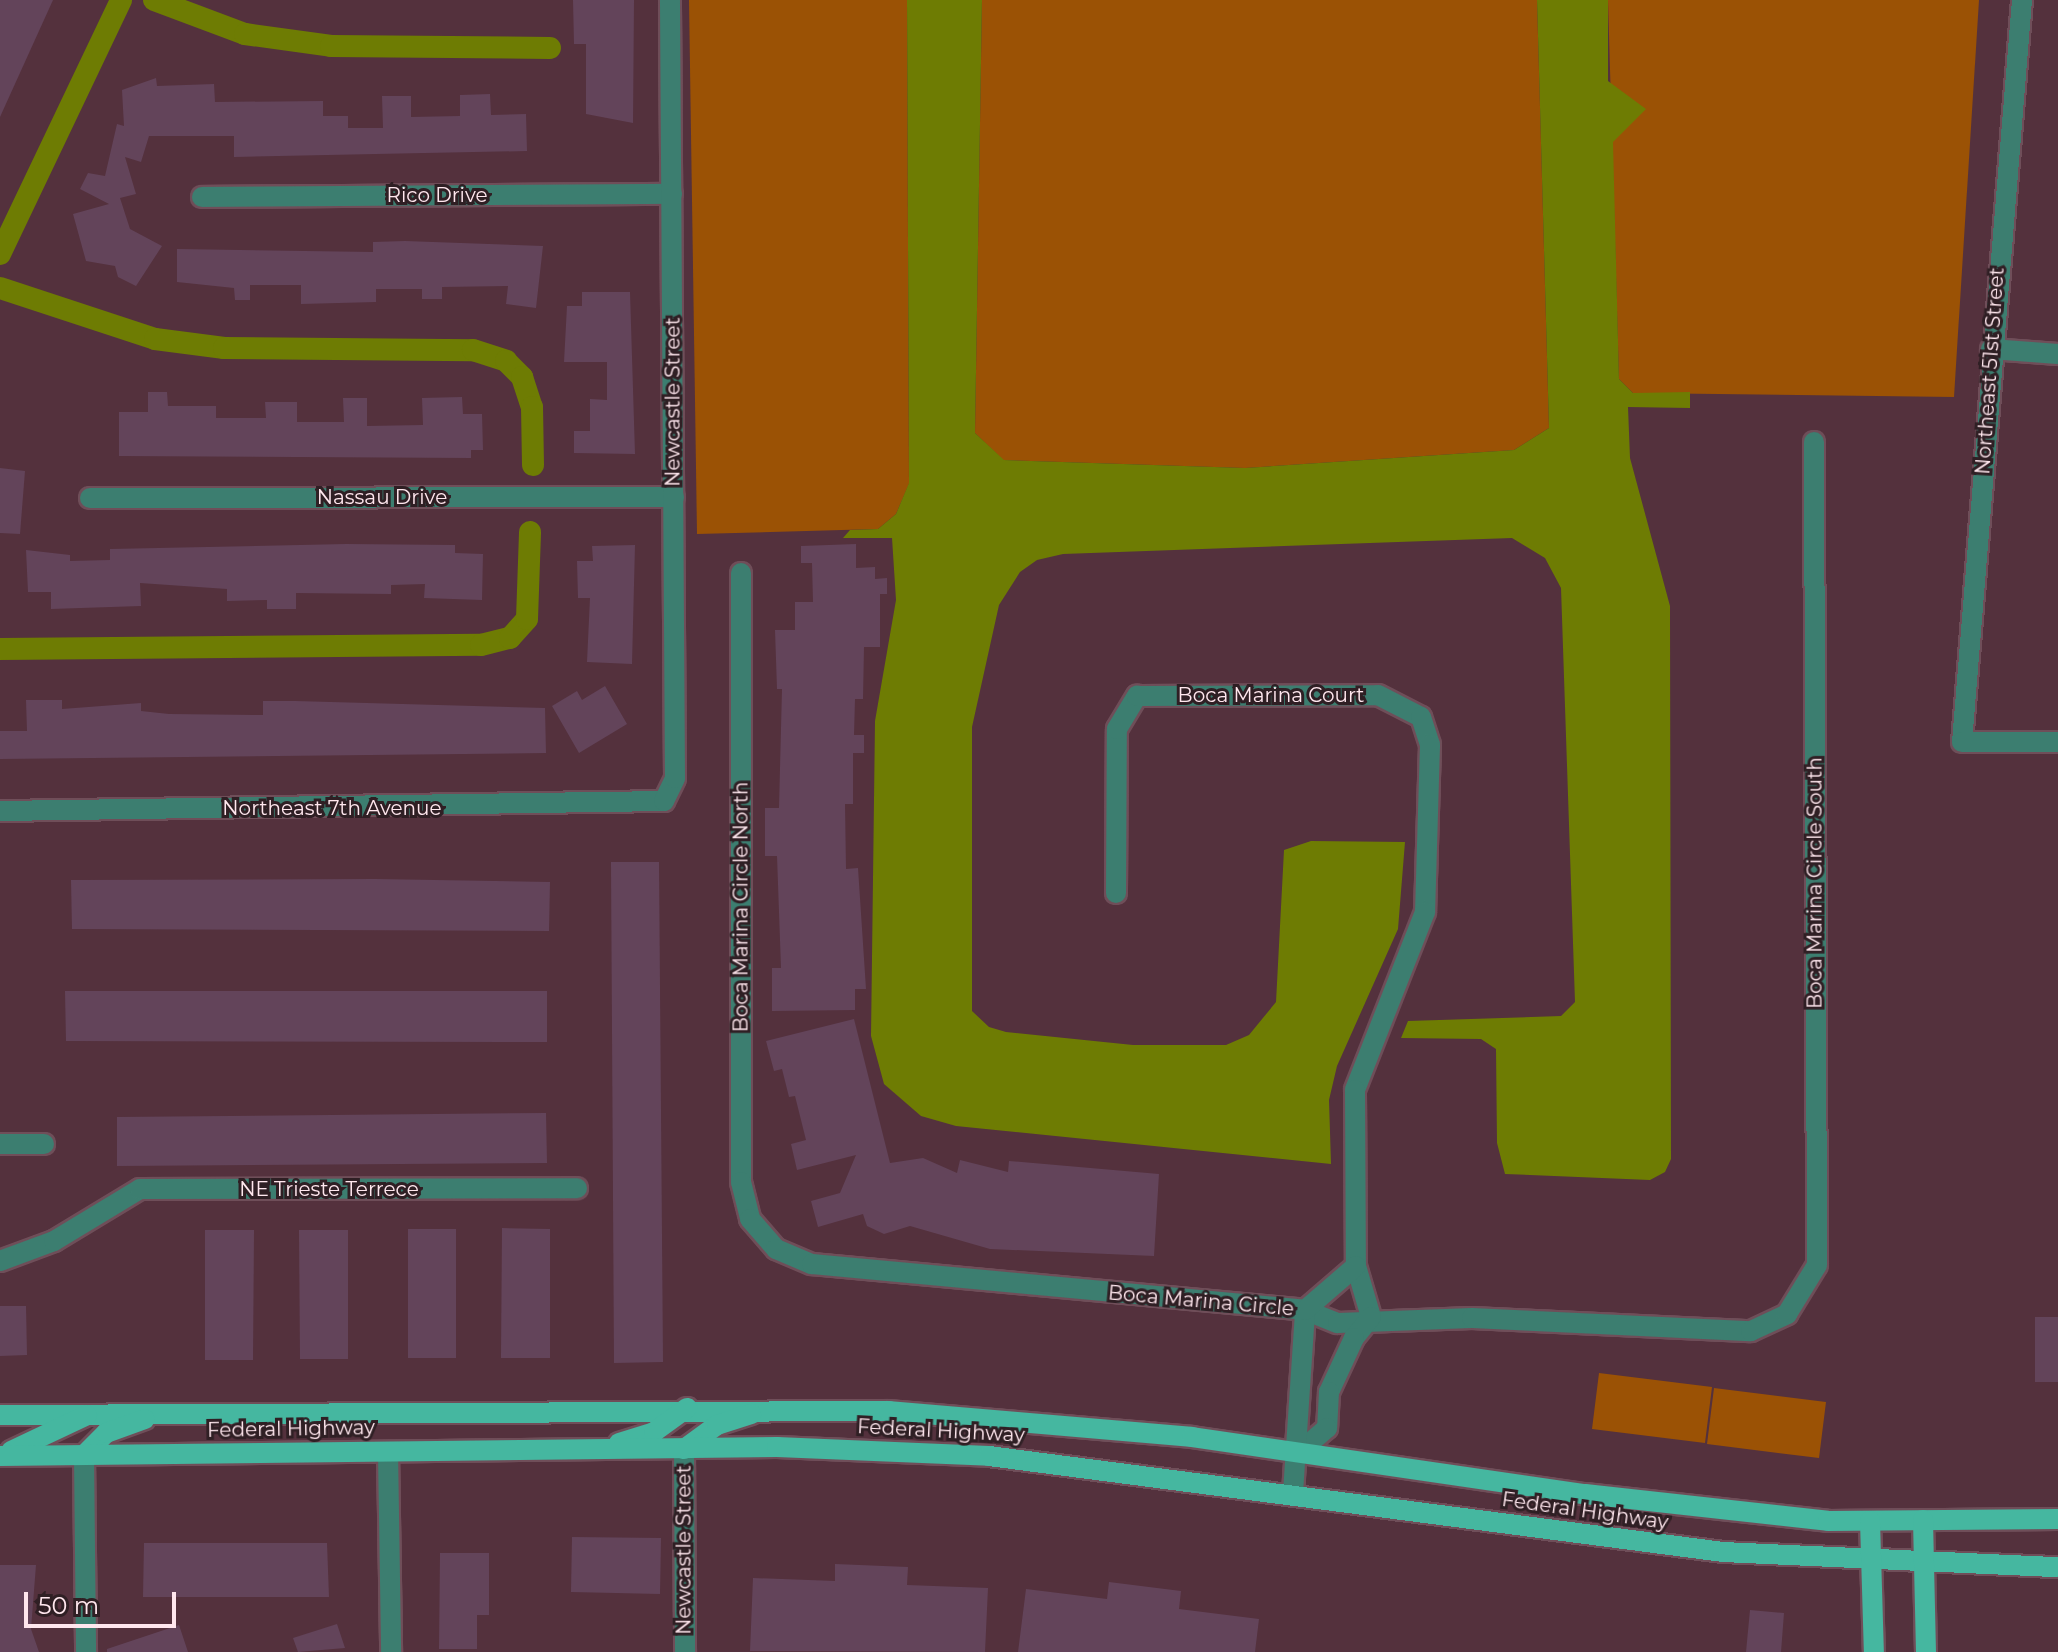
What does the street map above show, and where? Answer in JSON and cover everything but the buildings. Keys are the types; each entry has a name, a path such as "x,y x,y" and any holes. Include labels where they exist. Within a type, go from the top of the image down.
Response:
{"main road":[{"name":"Federal Highway","path":"0,1415 770,1407 994,1417 1299,1452 1668,1505 1870,1521 2058,1519"},
{"path":"684,1449 717,1425 770,1407"},
{"path":"600,1450 654,1432 687,1408"},
{"path":"0,1455 89,1414"},
{"path":"84,1455 106,1433 160,1414"},
{"name":"Federal Highway","path":"0,1455 684,1449 989,1456 1293,1493 1637,1543 1872,1563 2058,1567"},
{"path":"1923,1520 1926,1652"},
{"path":"1870,1521 1874,1652"}],"street":[{"name":"Newcastle Street","path":"664,801 675,778 670,0"},
{"name":"Northeast 51st Street","path":"2022,0 1991,349 1962,742 2058,742"},
{"name":"Rico Drive","path":"202,197 672,194"},
{"path":"1991,349 2058,354"},
{"name":"Boca Marina Circle South","path":"1787,1314 1817,1265 1814,442"},
{"name":"Nassau Drive","path":"90,498 674,497"},
{"name":"Boca Marina Circle North","path":"741,573 741,1182 761,1236"},
{"name":"Boca Marina Court","path":"1116,893 1117,729 1137,696 1378,695 1421,717 1430,745 1431,870 1420,932 1355,1090 1356,1266 1371,1317"},
{"name":"Northeast 7th Avenue","path":"0,811 640,806 664,801"},
{"path":"0,1144 44,1144"},
{"name":"NE Trieste Terrece","path":"0,1261 20,1258 140,1189 577,1188"},
{"name":"Boca Marina Circle","path":"761,1236 812,1264 1305,1310 1338,1323 1371,1317 1732,1332 1787,1314"},
{"path":"1293,1493 1299,1452 1295,1424 1305,1310 1356,1266"},
{"path":"1299,1452 1327,1428 1329,1392 1354,1338 1371,1317"},
{"name":"Newcastle Street","path":"684,1449 685,1652"},
{"path":"388,1452 391,1652"},
{"path":"84,1455 86,1652"}],"shaded area":[{"path":"689,0 907,0 909,484 896,514 878,529 697,534"},
{"path":"907,0 982,0 975,433 1004,460 1245,468 1514,450 1549,428 1537,0 1608,0 1608,81 1646,109 1613,142 1619,379 1633,393 1690,392 1690,408 1628,407 1630,458 1670,606 1671,1159 1665,1172 1650,1180 1505,1174 1497,1143 1496,1049 1481,1039 1401,1038 1408,1021 1561,1016 1575,1002 1561,588 1545,558 1512,538 1063,554 1037,560 1020,572 999,605 972,727 972,1011 989,1027 1006,1032 1133,1045 1226,1045 1249,1035 1276,1002 1284,850 1311,841 1405,842 1398,929 1337,1066 1329,1100 1331,1164 956,1126 921,1116 884,1084 871,1036 875,721 896,600 892,538 843,538 850,530 878,529 896,514 909,483"},
{"path":"982,0 1537,0 1549,428 1514,450 1245,468 1003,460 975,433"},
{"path":"1608,0 1979,0 1954,397 1633,393 1619,379"},
{"path":"1599,1373 1712,1387 1705,1443 1592,1429"},
{"path":"1714,1388 1826,1402 1819,1458 1707,1444"}],"waterway":[{"path":"0,254 121,0"},
{"path":"154,0 245,34 331,46 550,48"},
{"path":"0,288 155,339 224,348 473,350 506,361 522,377 532,407 533,465"},
{"path":"0,649 481,645 510,638 527,619 530,532"}]}
